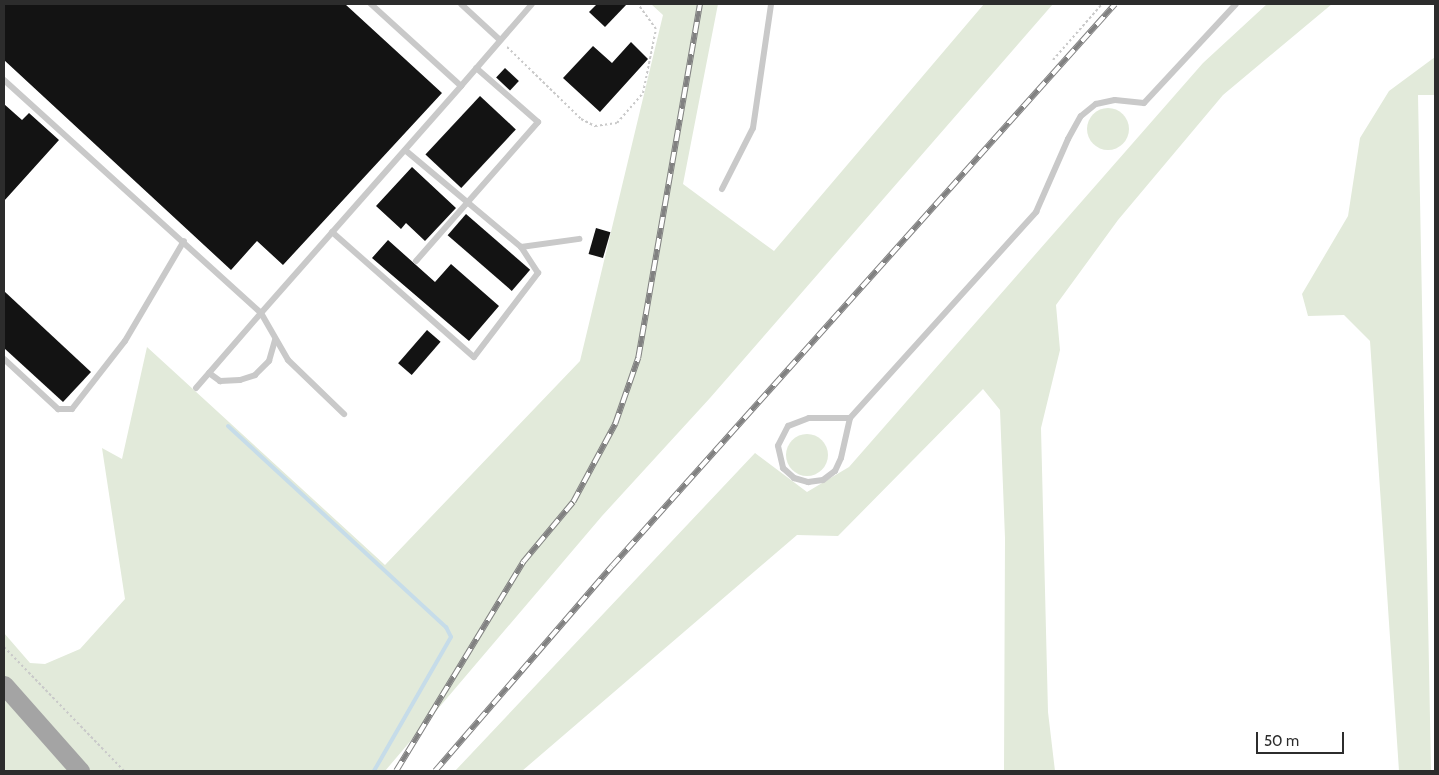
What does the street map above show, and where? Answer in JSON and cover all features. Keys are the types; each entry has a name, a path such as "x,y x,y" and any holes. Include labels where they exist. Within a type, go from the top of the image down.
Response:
{"main road":[{"path":"4,685 80,771"}],"lane":[{"path":"371,4 461,86"},
{"path":"461,4 500,40"},
{"path":"196,388 532,4"},
{"path":"722,189 753,128 772,4"},
{"path":"850,418 809,418 788,426 778,446 783,468 801,481 816,482 829,476 842,458 850,418 1036,212 1068,139 1082,116 1096,104 1116,100 1144,103 1236,4"},
{"path":"416,261 538,122 476,68"},
{"path":"4,80 184,241 261,313 288,360 344,414"},
{"path":"332,232 474,358 538,273 521,247 405,150"},
{"path":"521,247 579,239"},
{"path":"4,359 58,409 72,409 125,341 184,241"},
{"path":"209,373 220,381 240,380 255,375 269,361 275,340"}],"path":[{"path":"500,40 581,119 595,126 617,123 643,93 656,28 638,4"},
{"path":"1053,60 1102,4"},
{"path":"4,647 124,771"}],"green space":[{"path":"651,4 718,4 683,184 774,251 984,4 1053,4 710,398 602,516 385,771 4,771 4,633 30,663 45,664 80,649 125,599 102,448 122,459 147,347 385,565 580,361 663,15"},
{"path":"1267,4 1332,4 1223,95 1118,220 1056,305 1060,350 1041,428 1048,712 1055,771 1004,771 1005,538 1000,410 983,389 838,536 797,535 522,771 455,771 755,453 807,492 849,467 1203,63"},
{"path":"1435,57 1435,95 1418,95 1431,771 1399,771 1370,341 1344,315 1308,316 1302,294 1348,216 1360,138 1389,91"},
{"path":"1112,108 1120,111 1126,117 1129,129 1126,141 1120,147 1104,150 1096,147 1090,141 1087,125 1090,117 1096,111"},
{"path":"811,434 819,437 825,443 828,455 825,467 819,473 803,476 795,473 789,467 786,451 789,443 795,437"}],"building":[{"path":"4,4 345,4 442,93 283,265 257,241 231,270 4,60"},
{"path":"597,4 627,4 605,27 589,12"},
{"path":"631,42 648,59 600,112 563,78 593,46 612,63"},
{"path":"505,68 519,81 510,90 496,78"},
{"path":"480,96 516,129 461,188 425,155"},
{"path":"4,104 22,120 29,113 59,140 4,201"},
{"path":"412,167 456,208 425,241 406,223 401,229 376,206"},
{"path":"466,214 530,270 512,291 448,235"},
{"path":"596,228 610,232 603,258 589,254"},
{"path":"388,240 435,282 451,264 499,306 469,341 372,258"},
{"path":"4,291 91,372 63,402 4,348"},
{"path":"427,330 441,342 412,375 398,363"}],"waterway":[{"path":"228,426 446,627 451,637 374,771"}],"railway":[{"path":"396,771 523,562 573,502 615,424 638,358 700,4"},
{"path":"435,771 612,566 1115,4"}]}
